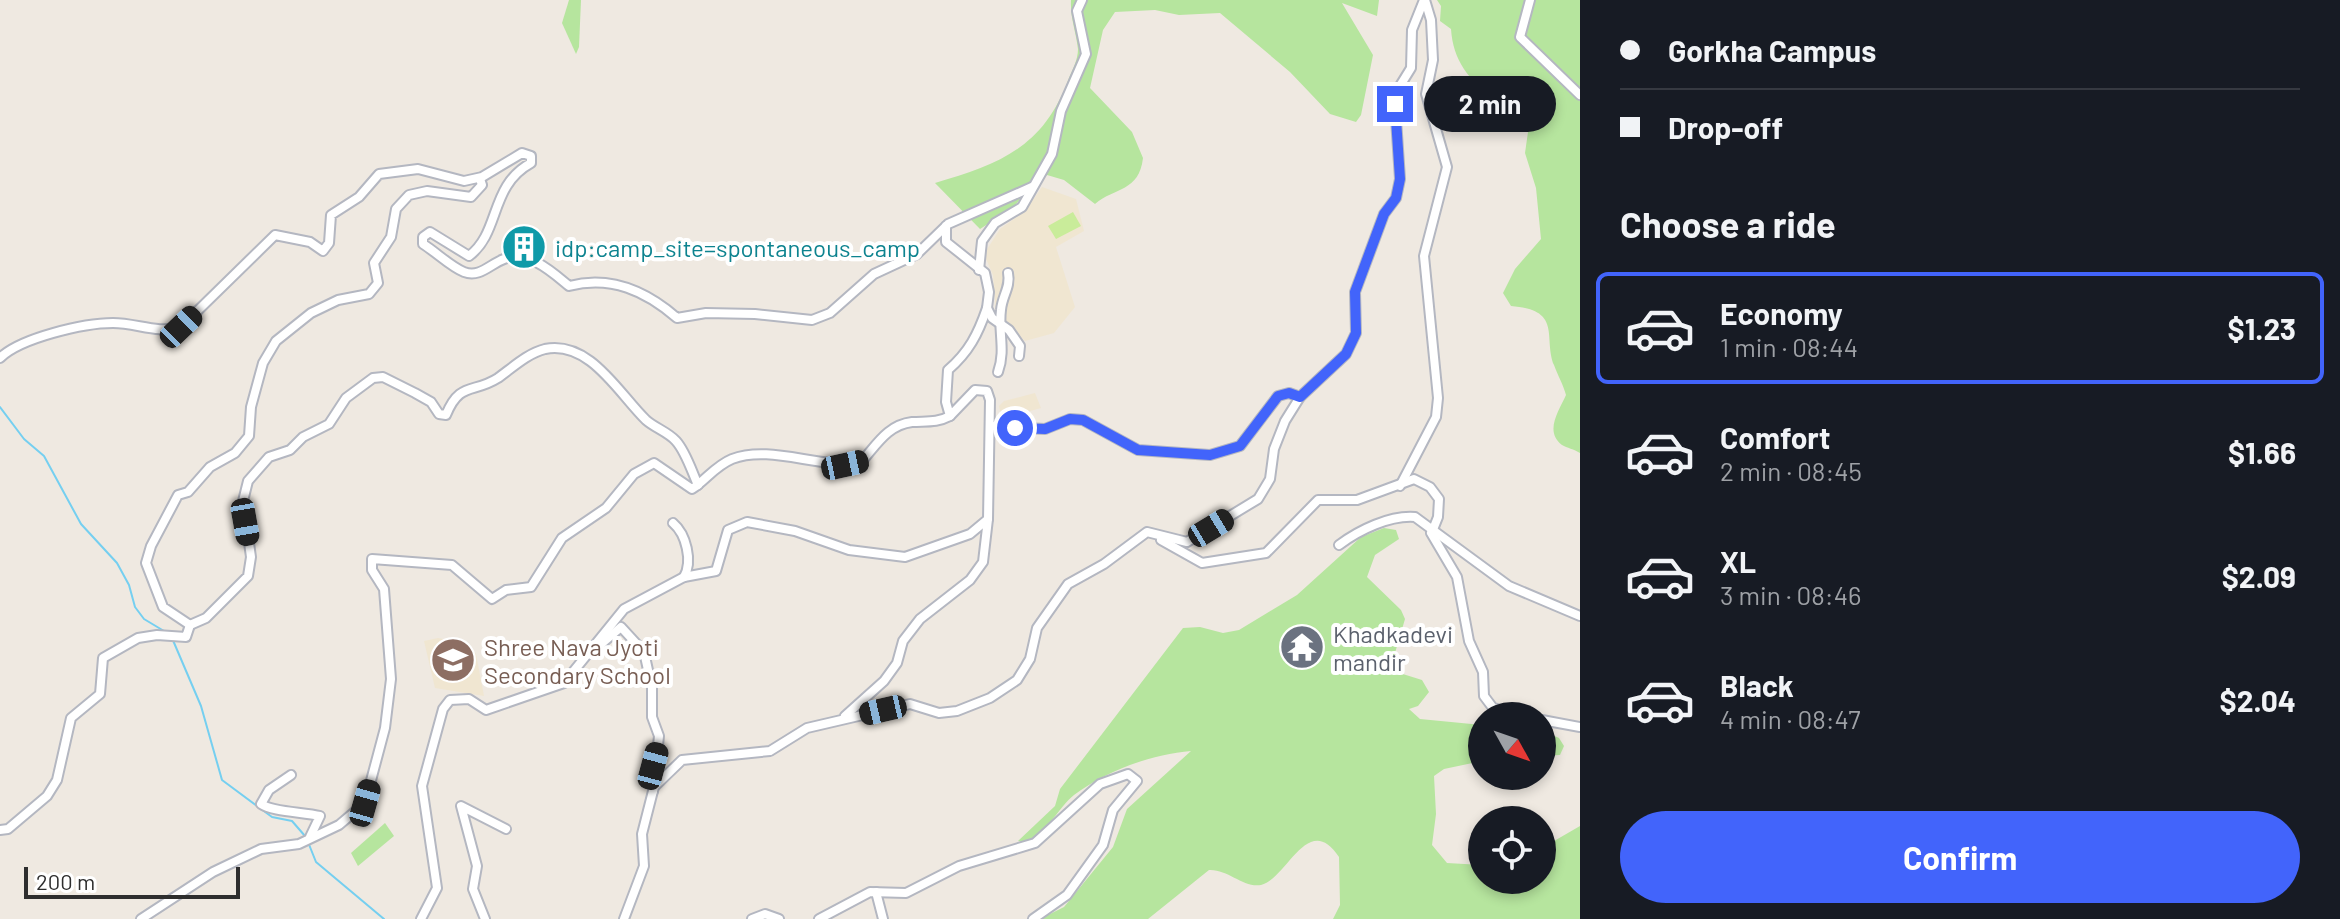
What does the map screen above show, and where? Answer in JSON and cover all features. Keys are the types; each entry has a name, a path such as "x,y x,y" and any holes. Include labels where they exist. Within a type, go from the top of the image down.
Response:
{"street":[{"path":"979,270 982,241 995,223 1022,207 1052,154 1061,111 1086,54 1077,11 1082,0"},
{"path":"1147,532 1187,542 1258,499 1270,479 1274,449 1285,421 1300,397 1346,354 1356,333 1355,292 1384,214 1396,198 1400,179 1395,104 1398,89 1411,68 1412,30 1424,0"},
{"path":"1401,485 1436,417 1438,398 1424,256 1447,167 1426,94 1433,60 1431,20 1424,0"},
{"path":"1530,0 1520,37 1580,95"},
{"path":"0,358 20,343 91,326 115,323 169,330 181,327 275,235 301,239 323,251 329,243 331,215 359,197 379,174 418,169 464,181 480,179 522,153 531,156 531,163 515,172 504,185 479,249 469,256 430,232 423,237 423,244 463,272 479,273 515,256 549,267 569,286 599,281 622,285 655,298 677,318 706,313 812,320 830,313 874,274 917,254 946,226 1032,187"},
{"path":"190,625 163,607 146,563 151,546 178,495 188,492 210,467 235,453 249,436 251,407 266,354 311,313 338,300 369,294 374,290 378,283 374,263 391,237 396,209 409,195 427,191 471,197 482,185 480,179"},
{"path":"946,226 946,242 988,280 987,308 977,336 964,356 948,370 946,402 950,416"},
{"path":"998,372 1004,358 1000,323 1003,298 1010,284 1008,273"},
{"path":"987,308 992,318 1020,346 1019,356"},
{"path":"0,830 8,829 47,796 57,780 71,718 100,694 103,658 138,638 157,635 186,637 190,625 206,618 248,576 251,557 243,501 248,481 269,457 290,450 303,437 329,424 346,398 373,378 383,377 431,402 439,414 446,415 452,400 463,389 496,379 510,367 546,349 579,353 604,372 625,400 652,425 677,441 698,485"},
{"path":"141,919 213,872 261,849 299,844 339,825 365,803 385,728 391,679 384,589 372,570 372,559 452,565 492,599 506,590 531,587 562,538 606,508 634,474 654,463 692,489 712,470 750,454 775,458 799,456 845,465 861,462 880,437 907,422 939,422 950,416 975,390 982,388 990,400 991,426 988,519 983,562 970,580 920,619 903,641 897,663 860,706 829,723"},
{"path":"991,426 1045,429 1070,419 1083,420 1138,450 1210,455 1240,446 1278,396 1289,393 1300,397"},
{"path":"1147,532 1202,563 1266,553 1318,500 1330,497 1357,500 1414,479 1430,487 1439,499 1438,517 1430,530"},
{"path":"1339,545 1357,531 1404,517 1415,517 1509,586 1580,616"},
{"path":"421,919 437,888 422,786 443,709 450,700 469,699 486,710 564,683 624,609 684,577 716,571 728,530 747,522 795,531 849,550 884,551 905,557 970,534 988,519"},
{"path":"673,523 680,529 687,549 688,569 684,577"},
{"path":"1430,530 1457,577 1469,641 1483,672 1484,696 1488,702"},
{"path":"653,791 682,760 770,751 807,728 910,704 939,713 957,711 990,698 1017,680 1030,659 1037,628 1068,584 1104,564 1147,532"},
{"path":"589,653 602,646 621,627 627,630 644,652 652,688 652,717 659,736 653,791 642,834 644,866 624,919"},
{"path":"1556,723 1580,727"},
{"path":"819,919 857,898 876,892 906,893 959,866 1035,843 1100,784 1128,774 1137,781 1113,810 1103,845 1067,895 1033,919"},
{"path":"291,775 269,790 261,804 267,809 297,809 320,816 309,838"},
{"path":"485,919 473,889 477,866 461,806 506,829"},
{"path":"876,892 883,919"},
{"path":"752,919 765,914 779,919"}],"shaded area":[{"path":"1042,187 1076,199 1084,231 1056,247 1075,307 1054,333 1025,341 996,313 993,275 984,254 1000,229 1025,211"},
{"path":"1035,393 1041,408 1002,419 999,406 1004,401"},
{"name":"Shree Nava Jyoti Secondary School","path":"438,638 464,643 476,654 484,696 435,688 424,641"}],"green space":[{"path":"569,0 581,0 576,54 562,23"},
{"path":"1071,0 1379,0 1377,16 1342,3 1373,55 1361,115 1356,122 1330,114 1290,72 1220,13 1115,12 1103,30 1090,88 1132,132 1143,158 1137,177 1095,204 1064,180 1047,175 1032,184 1013,208 980,229 935,183 999,160 1033,137 1047,121 1059,102 1077,56"},
{"path":"1437,0 1580,0 1580,453 1562,445 1554,434 1555,421 1566,395 1551,355 1545,319 1538,313 1511,306 1503,293 1515,269 1541,239 1536,188 1525,153 1531,111 1517,100 1491,99 1469,76 1455,50 1451,29 1440,21 1441,6"},
{"path":"1073,212 1081,226 1056,239 1048,226"},
{"path":"1384,528 1396,530 1399,539 1375,555 1367,577 1401,610 1405,619 1390,670 1422,680 1429,692 1418,706 1409,709 1420,719 1468,724 1468,764 1444,769 1434,776 1436,814 1432,845 1447,863 1468,864 1468,894 1556,894 1556,840 1580,826 1580,919 1333,919 1340,905 1339,857 1328,844 1317,841 1298,851 1271,880 1261,885 1248,884 1223,872 1209,870 1148,919 1040,919 1064,907 1113,847 1127,809 1191,751 1145,760 1100,778 1074,795 1042,831 1026,841 1018,841 1055,806 1060,789 1183,628 1200,627 1223,633 1239,630 1297,595 1361,537"},
{"path":"1556,737 1564,746 1560,755 1556,755"},
{"path":"385,823 394,836 358,866 351,853"}],"waterway":[{"path":"0,407 24,439 44,456 81,524 117,563 129,585 135,607 144,619 164,631"},
{"path":"172,638 201,706 222,780 272,817 292,821 305,836"},
{"path":"308,842 316,862 384,919"}],"place":[{"name":"idp:camp_site=spontaneous_camp","path":"524,247"},
{"name":"Khadkadevi mandir","path":"1302,647"},
{"name":"Shree Nava Jyoti Secondary School","path":"453,660"}],"route":[{"path":"1015,428 1045,429 1070,419 1083,420 1138,450 1210,455 1240,446 1278,396 1289,393 1300,397 1346,354 1356,333 1355,292 1364,260 1384,214 1396,198 1400,179 1395,152 1395,104"}]}
